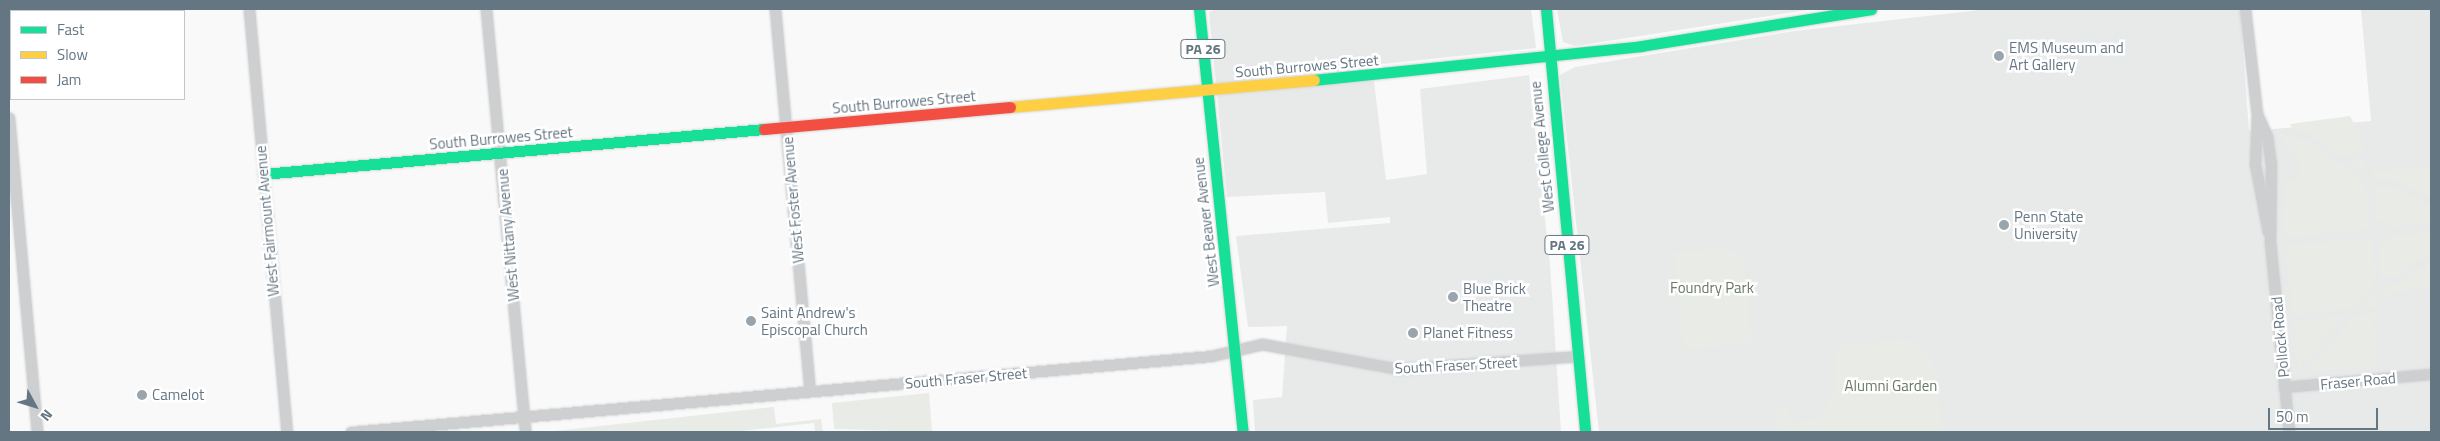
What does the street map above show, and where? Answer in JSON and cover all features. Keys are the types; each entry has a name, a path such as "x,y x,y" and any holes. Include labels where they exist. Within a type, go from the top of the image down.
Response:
{"street":[{"name":"West Fairmount Avenue","path":"249,9 287,432"},
{"name":"West Nittany Avenue","path":"486,9 525,432"},
{"name":"West Foster Avenue","path":"775,9 810,390"},
{"name":"West Beaver Avenue","path":"1199,9 1243,432"},
{"name":"West College Avenue","path":"1546,9 1548,57 1584,432"},
{"name":"South Burrowes Street","path":"263,174 1206,90 1548,57 1871,9"},
{"name":"Pollock Road","path":"2245,9 2257,114 2255,164 2270,242 2289,432"},
{"path":"9,118 12,197 37,432"},
{"name":"South Fraser Street","path":"351,432 1236,351 1270,344 1404,369 1578,356"},
{"name":"Fraser Road","path":"2284,388 2431,374"}],"shaded area":[{"path":"1217,9 1531,9 1536,48 1372,65 1386,180 1427,174 1420,89 1529,75 1550,264 1561,432 1255,432 1253,400 1282,397 1287,326 1248,327 1236,236 1390,223 1390,217 1328,223 1325,192 1227,197 1209,12"},
{"path":"1557,9 1814,9 1575,46 1563,42"},
{"name":"Penn State University","path":"1989,9 2240,9 2249,131 2371,121 2361,9 2431,9 2431,432 1599,432 1560,75 1575,67 1795,31"}],"green space":[{"path":"2350,116 2362,139 2363,153 2338,156 2311,135 2292,129 2290,124"},
{"path":"2278,133 2312,143 2366,183 2370,229 2283,238 2285,187 2298,176 2300,162"},
{"path":"2364,159 2366,175 2345,161"},
{"path":"2371,163 2376,163 2377,171 2431,165 2431,198 2387,178 2373,179"},
{"path":"2388,185 2431,205 2431,223 2392,227 2376,218 2374,187"},
{"path":"2431,232 2431,251 2396,277 2380,279 2378,247 2393,235"},
{"path":"2371,238 2376,280 2351,309 2292,315 2286,246"},
{"name":"Foundry Park","path":"1725,247 1744,257 1752,343 1683,350 1673,253"},
{"path":"2431,260 2431,288 2388,292 2388,300 2384,301 2383,287 2396,285"},
{"path":"2377,289 2378,307 2360,308"},
{"path":"2377,313 2373,318 2379,366 2306,372 2354,316"},
{"path":"2345,316 2298,368 2293,321"},
{"name":"Alumni Garden","path":"1907,339 1934,362 1943,432 1778,432 1773,407 1786,405 1791,420 1798,423 1827,413 1827,400 1836,392 1833,358 1840,345"},
{"path":"929,393 932,432 834,429 832,403"},
{"path":"774,407 776,424 821,419 823,432 815,432 814,423 731,432 546,432"}],"traffic: fast":[{"path":"1199,9 1243,432"},
{"path":"1546,9 1585,432"},
{"path":"1314,80 1641,46 1871,9"},
{"path":"263,174 764,129"}],"traffic: slow":[{"path":"1010,107 1314,80"}],"traffic: jam":[{"path":"764,129 1010,107"}],"place":[{"name":"EMS Museum and Art Gallery","path":"1999,56"},
{"name":"Penn State University","path":"2004,225"},
{"name":"Blue Brick Theatre","path":"1453,297"},
{"name":"Saint Andrew's Episcopal Church","path":"751,321"},
{"name":"Planet Fitness","path":"1413,333"},
{"name":"Camelot","path":"142,395"}]}
